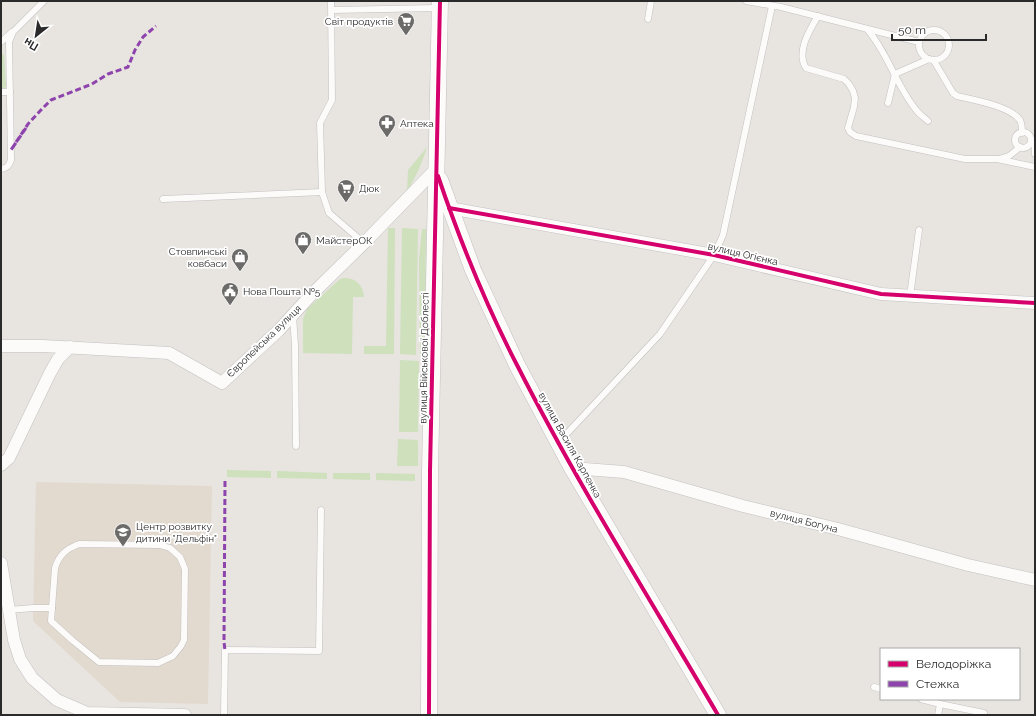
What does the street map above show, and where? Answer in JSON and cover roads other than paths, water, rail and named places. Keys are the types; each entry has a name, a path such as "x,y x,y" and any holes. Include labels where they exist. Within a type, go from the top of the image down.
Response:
{"street":[{"name":"вулиця Військової Доблесті","path":"429,715 430,463 440,4"},
{"name":"вулиця Василя Карпенка","path":"436,169 449,208 473,270 517,365 572,468 718,715"},
{"name":"Європейська вулиця","path":"1,346 70,347 169,353 222,382 279,330 310,295 364,243 436,169"},
{"name":"вулиця Огієнка","path":"449,208 714,255 881,294 1035,303"},
{"path":"1,465 8,458 56,363 70,347"},
{"name":"вулиця Богуна","path":"572,468 624,472 743,506 838,529 968,565 1035,580"},
{"path":"1,563 14,640 20,659 32,678 57,700 87,713 185,715"}],"lane":[{"path":"1,42 44,1"},
{"path":"331,1 332,100 320,123 322,192 329,213 364,243"},
{"path":"648,19 651,1"},
{"path":"746,1 781,7 919,42"},
{"path":"332,10 440,4"},
{"path":"559,442 660,334 714,255 723,235 772,6"},
{"path":"818,16 802,52 802,61 806,68 844,79 849,84 855,98 848,128 850,132 856,136 965,158 997,159 1035,167"},
{"path":"866,28 875,38 901,86 917,111 928,121"},
{"path":"895,74 931,60 939,60 947,54 950,44 945,34 935,30 930,31 921,37 919,42 921,52 931,60 951,91 955,95 987,103 1016,116 1020,121 1022,133"},
{"path":"1,169 10,165 11,160 9,42 13,32"},
{"path":"888,103 895,74"},
{"path":"1,92 10,92"},
{"path":"1020,148 1015,139 1016,136 1022,133 1028,135 1033,140 1035,154"},
{"path":"997,159 1009,156 1020,148 1027,147 1033,140"},
{"path":"163,199 322,192"},
{"path":"910,296 919,230"},
{"path":"293,314 295,345 296,446"},
{"path":"224,715 225,650 319,651 321,510"},
{"path":"79,544 160,545 170,548 180,557 185,569 184,640 173,656 158,663 99,662 51,621 52,608 55,568 57,562 65,551 70,547 79,544"},
{"path":"9,610 52,608"},
{"path":"874,687 880,689"},
{"path":"925,700 984,713"},
{"path":"938,715 940,704"}],"place":[{"name":"Світ продуктів","path":"406,36"},
{"name":"Аптека","path":"387,138"},
{"name":"Дюк","path":"346,203"},
{"name":"МайстерОК","path":"303,255"},
{"name":"Стовпинські ковбаси","path":"240,272"},
{"name":"Нова Пошта №5","path":"230,306"},
{"name":"Центр розвитку дитини \"Дельфін\"","path":"123,547"}]}
